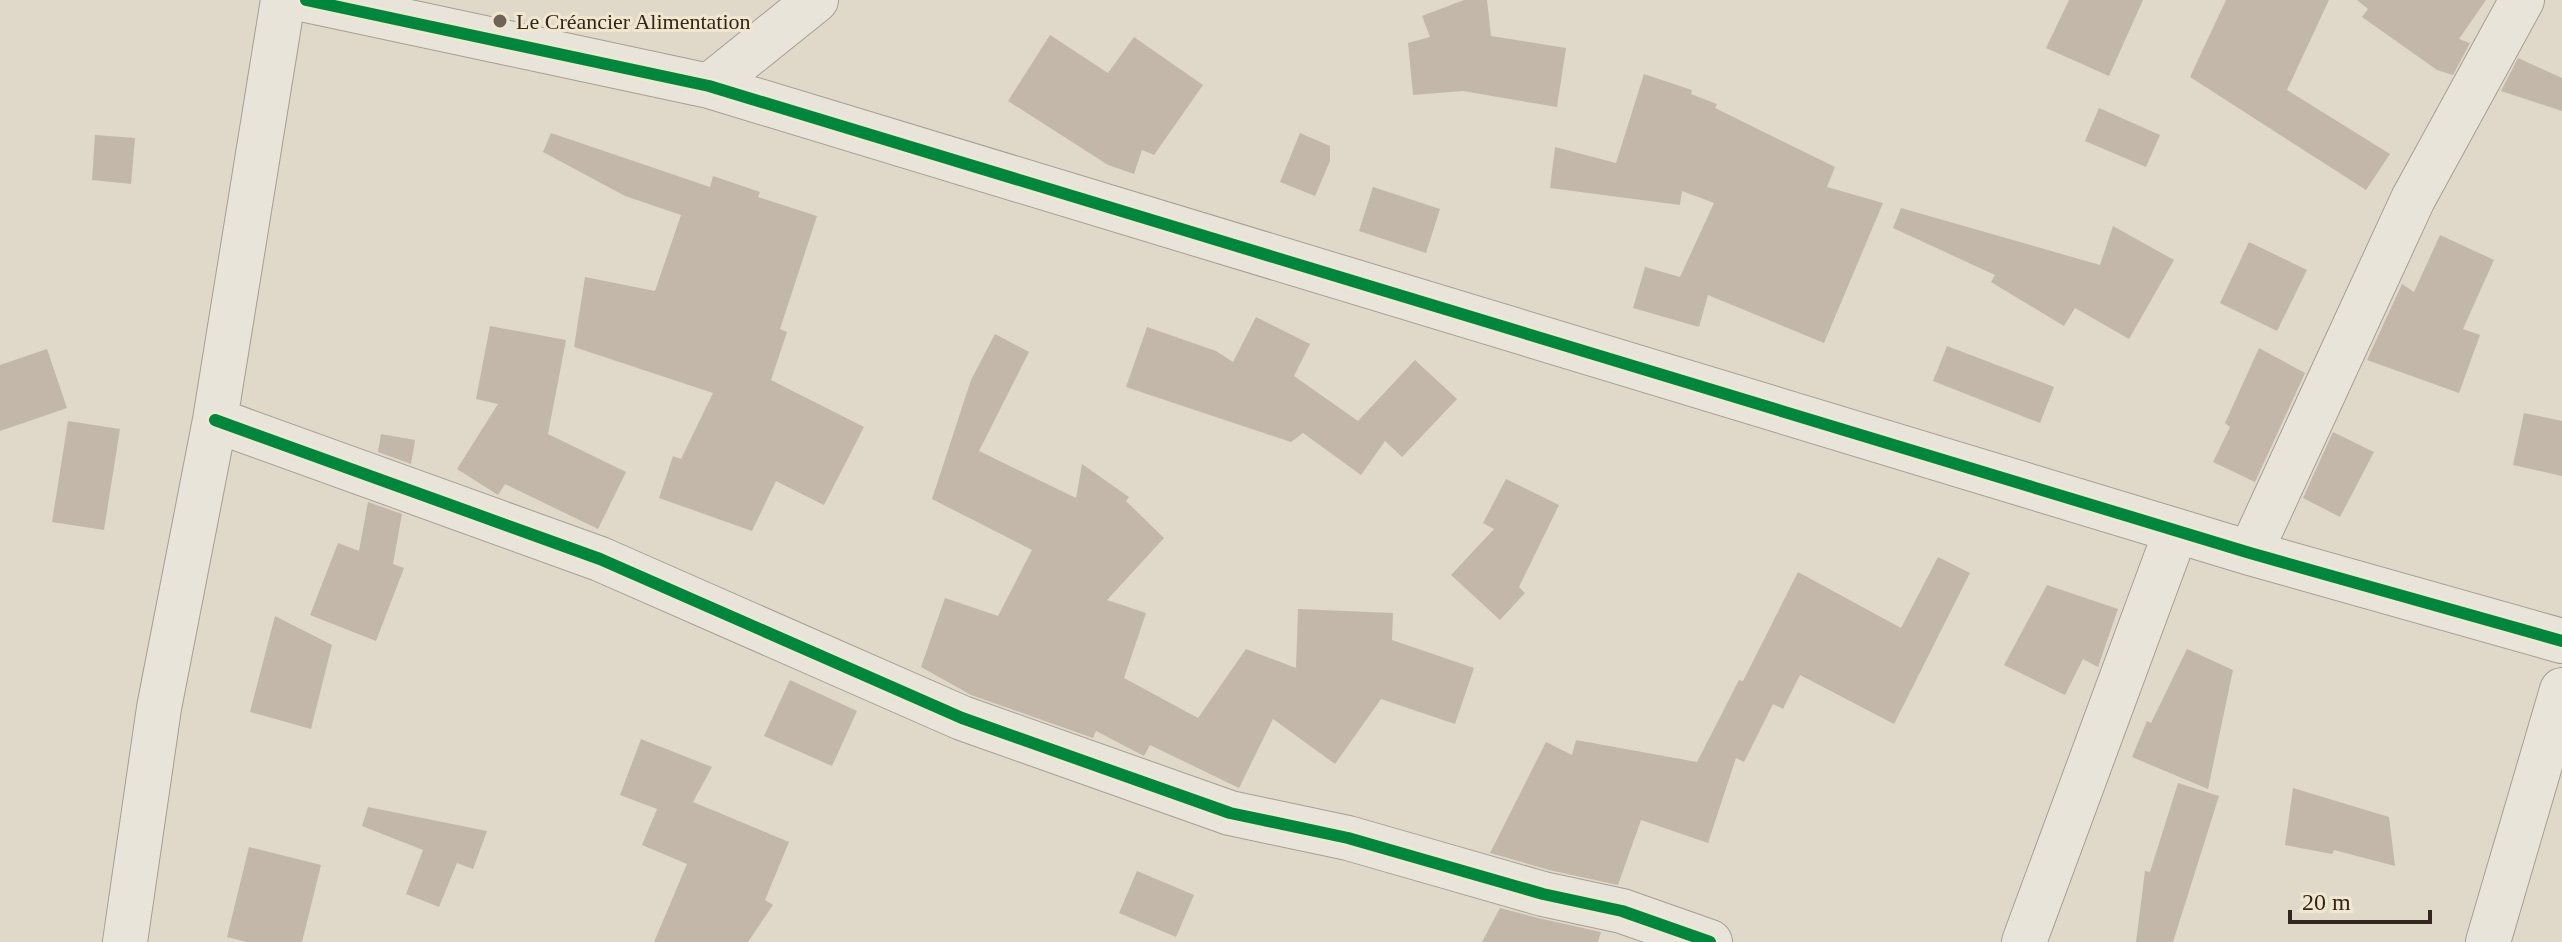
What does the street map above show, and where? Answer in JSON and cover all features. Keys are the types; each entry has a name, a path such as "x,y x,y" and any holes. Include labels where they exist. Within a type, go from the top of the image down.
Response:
{"street":[{"path":"126,942 159,708 215,420 283,0"},
{"path":"306,0 709,86 2176,531 2562,641"},
{"path":"709,86 816,0"},
{"path":"2250,553 2413,199 2522,0"},
{"path":"215,420 600,559 962,718 1230,813 1348,838 1543,894 1622,911 1710,942"},
{"path":"2024,942 2176,531"},
{"path":"2488,942 2562,690"}],"building":[{"path":"1464,0 1487,0 1491,36 1566,48 1557,107 1463,91 1413,95 1408,43 1430,37 1422,16"},
{"path":"2069,0 2143,0 2109,76 2046,48"},
{"path":"2226,0 2329,0 2287,90 2390,154 2366,190 2190,77"},
{"path":"2357,0 2486,0 2459,39 2470,43 2453,75 2437,70 2362,17 2368,9"},
{"path":"1050,35 1108,73 1134,37 1203,85 1154,155 1142,150 1134,174 1108,165 1008,101"},
{"path":"2518,58 2562,78 2562,111 2501,91"},
{"path":"1644,74 1692,90 1691,94 1717,104 1715,108 1835,167 1827,187 1883,203 1824,343 1708,295 1699,327 1633,308 1645,267 1680,277 1714,203 1682,191 1680,205 1550,188 1555,147 1616,163"},
{"path":"2099,108 2160,135 2146,167 2085,141"},
{"path":"551,133 710,187 713,176 760,192 758,197 817,216 780,329 787,332 771,380 864,427 824,505 776,481 752,531 659,498 673,456 681,459 713,393 574,347 585,277 655,291 681,215 625,196 543,152"},
{"path":"1300,133 1330,146 1330,161 1315,196 1280,182"},
{"path":"95,135 135,138 131,184 92,180"},
{"path":"1373,187 1440,209 1426,253 1359,231"},
{"path":"1901,208 2100,265 2113,226 2174,260 2129,339 2075,308 2064,326 1991,282 1995,275 1893,228"},
{"path":"2440,235 2494,260 2463,329 2480,335 2459,393 2367,360 2402,284 2414,292"},
{"path":"2249,242 2307,270 2277,331 2220,303"},
{"path":"1256,317 1310,344 1294,376 1358,421 1415,360 1457,399 1402,457 1385,441 1361,475 1303,433 1291,442 1126,387 1147,327 1216,351 1233,362"},
{"path":"490,326 566,340 548,434 626,472 598,529 505,484 498,495 457,469 498,404 476,399"},
{"path":"995,334 1029,352 979,451 1076,498 1082,464 1129,497 1126,501 1164,538 1107,600 1146,613 1124,678 1198,718 1246,649 1296,668 1298,609 1393,613 1392,640 1474,668 1455,724 1381,699 1335,764 1273,719 1239,788 1150,745 1144,756 1096,731 1093,738 971,695 921,667 945,598 998,616 1032,550 932,499 971,380"},
{"path":"1947,346 2054,387 2040,423 1933,381"},
{"path":"2259,348 2305,373 2255,482 2213,462 2230,427 2225,423"},
{"path":"47,349 67,408 0,431 0,365"},
{"path":"2524,413 2562,421 2562,476 2513,465"},
{"path":"68,421 120,429 104,530 52,522"},
{"path":"2333,432 2374,452 2340,517 2303,498"},
{"path":"381,434 415,440 411,464 378,452"},
{"path":"1506,479 1559,505 1519,587 1525,593 1500,620 1451,575 1494,529 1483,523"},
{"path":"368,502 402,514 393,564 404,568 376,641 310,615 338,543 359,551"},
{"path":"1938,557 1970,573 1894,724 1800,675 1783,709 1773,704 1744,762 1736,758 1708,843 1641,820 1618,885 1490,853 1546,742 1572,755 1576,740 1697,762 1739,680 1743,681 1798,572 1901,628"},
{"path":"2047,585 2118,609 2098,667 2083,659 2065,695 2004,665"},
{"path":"275,616 332,645 311,729 250,712"},
{"path":"2187,649 2233,670 2208,789 2132,757 2147,721 2151,723"},
{"path":"790,680 857,711 832,766 764,736"},
{"path":"641,739 712,767 693,802 789,842 765,900 773,905 748,942 654,942 687,864 642,845 657,809 620,795"},
{"path":"2178,783 2219,796 2173,942 2136,942 2145,871 2150,872"},
{"path":"2293,788 2389,817 2395,866 2334,850 2332,854 2285,845"},
{"path":"368,807 487,831 473,869 457,863 439,907 406,894 423,850 362,826"},
{"path":"249,847 321,865 302,942 246,942 227,937"},
{"path":"1137,871 1194,895 1176,937 1119,913"},
{"path":"1500,908 1601,932 1598,942 1482,942"}],"cycle path":[{"path":"306,0 709,86 2250,553 2562,641"},
{"path":"215,420 600,559 962,718 1230,813 1348,838 1543,894 1622,911 1710,942"}],"place":[{"name":"Le Créancier Alimentation","path":"500,21"}]}
